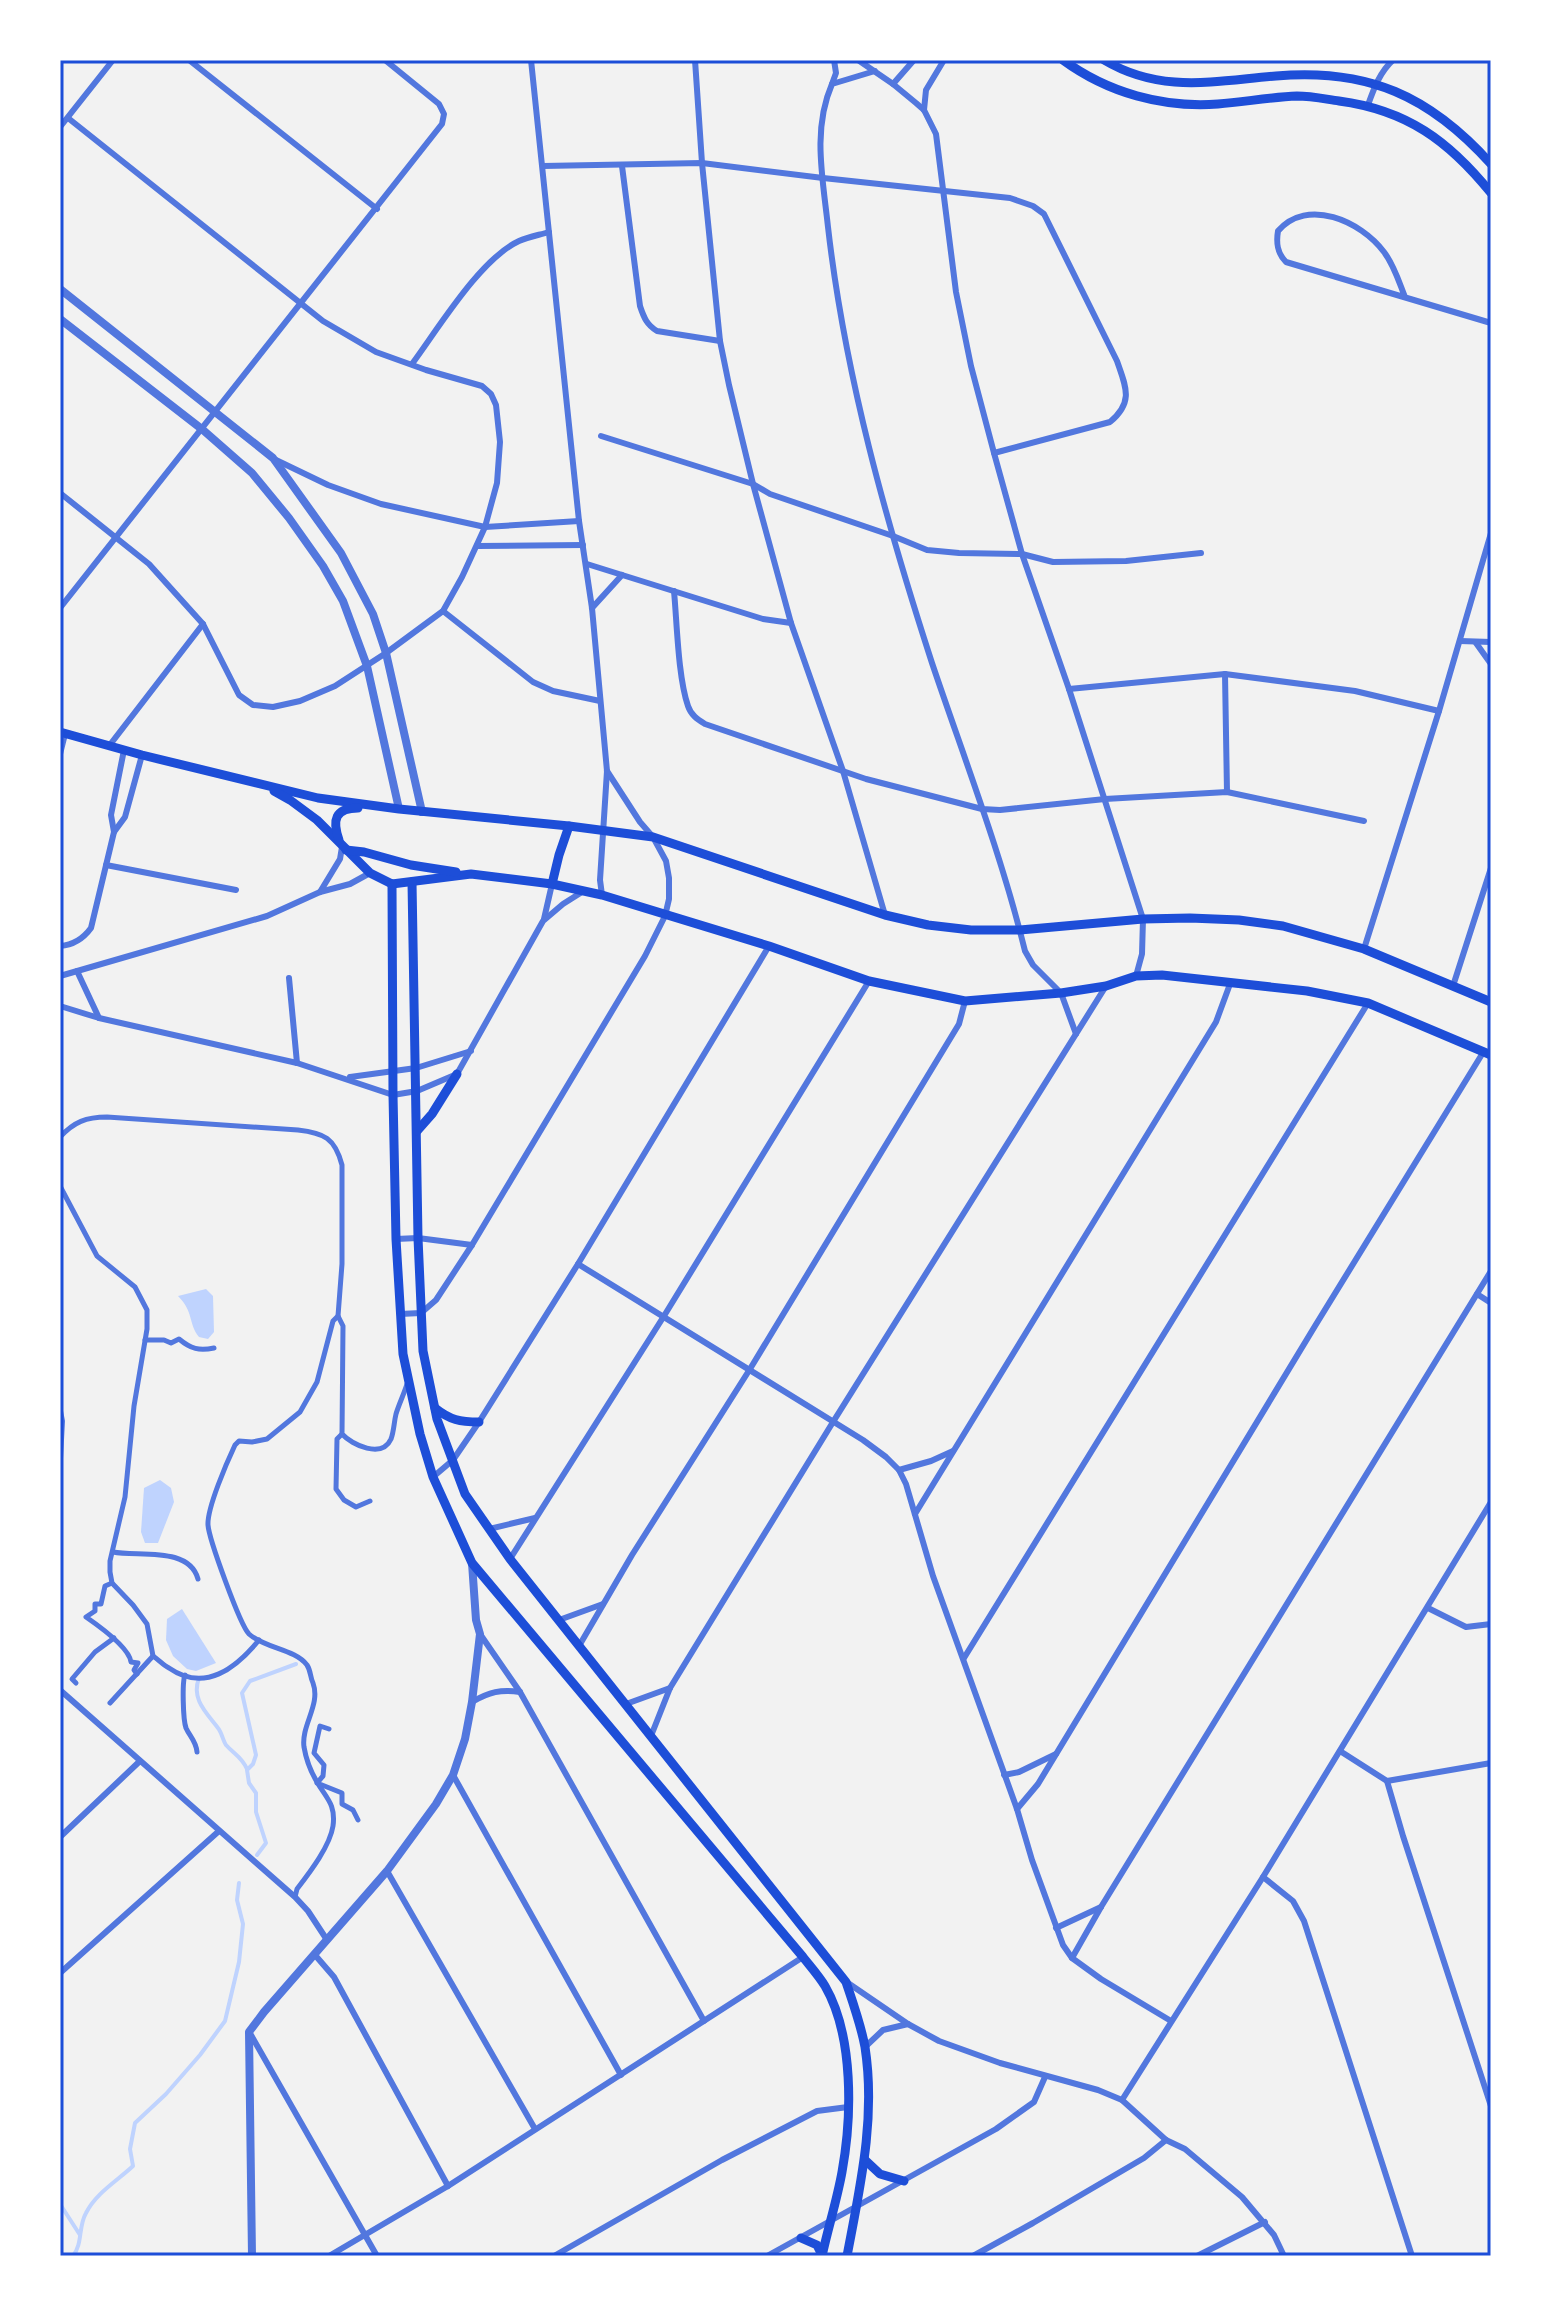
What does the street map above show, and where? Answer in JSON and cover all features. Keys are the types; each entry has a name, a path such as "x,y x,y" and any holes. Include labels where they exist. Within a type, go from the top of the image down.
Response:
{"main road":[{"path":"1063,60 1083,75 1151,101 1215,104 1297,96 1368,105 1414,124 1440,141 1491,193"},
{"path":"1104,60 1141,77 1199,85 1312,74 1341,76 1375,85 1423,104 1452,125 1491,164"},
{"path":"62,733 318,798 653,837 885,915 928,925 971,930 1020,930 1143,919 1239,920 1283,926 1364,949 1491,1002"},
{"path":"264,785 317,820 370,873 392,884 471,874"},
{"path":"344,848 336,828 339,814 347,808 386,807"},
{"path":"552,884 569,826"},
{"path":"344,848 411,865 552,884 602,895 769,946 869,981 965,1001 1061,993 1106,986 1136,976 1162,975 1307,991 1368,1003 1487,1053"},
{"path":"412,882 421,1313 423,1351 435,1408 465,1494 510,1559 846,1982 865,2047 870,2095 865,2160 847,2256"},
{"path":"392,884 393,1095 400,1314 407,1384 433,1477 472,1563 803,1957 824,1986 837,2014 843,2041 848,2107 842,2172 822,2256"},
{"path":"417,1131 432,1114 457,1074"},
{"path":"435,1408 449,1419 479,1422"},
{"path":"865,2160 880,2174 904,2181"},
{"path":"801,2238 817,2245 822,2256"}],"street":[{"path":"60,127 113,60"},
{"path":"189,60 377,209"},
{"path":"60,608 436,135 444,114 439,104 385,60"},
{"path":"531,60 579,521 592,608 607,771 600,880 602,895"},
{"path":"695,60 720,341 753,484 791,623 843,771 885,915"},
{"path":"834,60 836,73 820,123 823,178 831,252 857,400 893,536 1028,959 1061,993 1076,1034"},
{"path":"858,60 924,110 936,134 956,292 971,366 1022,554 1143,919 1142,954 1136,976"},
{"path":"893,84 914,60"},
{"path":"924,110 926,90 944,60"},
{"path":"1368,105 1375,85 1393,60"},
{"path":"832,84 875,71"},
{"path":"60,493 149,564 203,624 227,674 245,701 273,707 300,701 335,686 443,611 485,527 497,483 500,442 496,405 491,394 482,386 376,352 355,341 300,304 68,118"},
{"path":"543,166 702,163 1010,198 1033,206 1044,214 1117,361 1126,387 1126,401 1120,414 1110,422 994,453"},
{"path":"622,166 644,319 657,331 720,341"},
{"path":"1405,297 1386,254 1361,230 1330,216 1311,214 1291,219 1278,231 1277,248 1286,262 1491,323"},
{"path":"412,364 475,279 501,253 519,241 549,232"},
{"path":"60,289 273,458 328,485 381,504 485,527 579,521"},
{"path":"60,319 203,430 252,473 323,566 343,601 367,666 399,809"},
{"path":"601,436 753,484 770,494 927,550 1022,554 1053,562 1126,561 1201,553"},
{"path":"273,458 341,553 373,614 386,653 422,812"},
{"path":"1364,949 1491,533"},
{"path":"477,546 583,545"},
{"path":"587,564 763,619 791,623"},
{"path":"592,608 622,575"},
{"path":"674,591 682,674 688,706 695,718 866,779 982,809 1227,792 1364,821"},
{"path":"443,611 533,682 553,691 600,701"},
{"path":"109,746 203,624"},
{"path":"1460,641 1491,642"},
{"path":"1476,643 1491,664"},
{"path":"1069,689 1225,674 1355,691 1439,711"},
{"path":"1225,674 1227,792"},
{"path":"60,754 62,733"},
{"path":"114,832 111,815 124,750"},
{"path":"60,946 85,937 91,928 114,832 125,817 142,755"},
{"path":"400,1314 421,1313 436,1300 645,956 665,916 669,899 666,861 607,771"},
{"path":"320,892 344,848"},
{"path":"106,865 236,890"},
{"path":"1453,986 1491,868"},
{"path":"60,976 267,916 320,892 350,884 370,873"},
{"path":"60,1006 99,1018 297,1063 393,1095 417,1091 457,1074 543,921 552,884"},
{"path":"543,921 584,891"},
{"path":"433,1477 453,1460 479,1422 769,946"},
{"path":"77,971 99,1018"},
{"path":"289,978 297,1063"},
{"path":"510,1559 664,1316 869,981"},
{"path":"915,1514 1216,1022 1230,984"},
{"path":"651,1736 670,1688 1106,986"},
{"path":"579,1646 959,1024 965,1001"},
{"path":"964,1658 1368,1003"},
{"path":"346,1078 416,1068 471,1051"},
{"path":"1017,1809 1038,1784 1290,1366 1487,1053"},
{"path":"60,1137 70,1126 86,1118 107,1117 298,1130 327,1137 338,1152 342,1165 342,1264 338,1316 343,1326 342,1434 337,1439 336,1489 344,1500 356,1507 370,1501"},
{"path":"60,1186 97,1256 135,1287 144,1301 148,1318 134,1406 125,1497 110,1561 112,1583 147,1624 153,1656 166,1667 185,1675 206,1678 219,1675 243,1658 259,1640"},
{"path":"396,1239 418,1238 472,1245"},
{"path":"578,1264 863,1440 899,1470 1056,1928 1072,1958 1171,2021"},
{"path":"1072,1958 1491,1271"},
{"path":"1477,1294 1491,1303"},
{"path":"295,1897 332,1831 333,1811 326,1793 317,1783 303,1739 315,1699 315,1688 300,1658 259,1640 245,1628 227,1587 208,1525 211,1504 239,1441 267,1439 300,1412 317,1382 333,1321 338,1316"},
{"path":"145,1340 171,1343 179,1339 193,1349 214,1348"},
{"path":"342,1434 365,1448 387,1444 392,1438 396,1413 407,1384"},
{"path":"60,1411 60,1458"},
{"path":"899,1470 953,1451"},
{"path":"1122,2100 1263,1877 1491,1502"},
{"path":"489,1529 535,1518"},
{"path":"113,1552 159,1553 175,1557 196,1572 198,1579"},
{"path":"472,1563 476,1620 480,1634 520,1692 704,2021"},
{"path":"112,1583 105,1586 101,1604 95,1604 95,1611 86,1617 114,1638 130,1655 131,1662 138,1663 134,1670 137,1674"},
{"path":"559,1620 603,1604"},
{"path":"1428,1608 1466,1627 1491,1624"},
{"path":"252,2256 249,2032 387,1871 436,1804 453,1775 465,1739 480,1634"},
{"path":"76,1683 72,1679 95,1652 114,1638"},
{"path":"110,1703 153,1656"},
{"path":"185,1675 182,1682 184,1723 194,1739 197,1752"},
{"path":"626,1704 670,1688"},
{"path":"472,1702 494,1691 520,1692"},
{"path":"61,1694 295,1897 327,1940"},
{"path":"310,1719 329,1729"},
{"path":"317,1783 323,1776 324,1765 314,1753 320,1726"},
{"path":"1340,1751 1387,1781 1491,2106"},
{"path":"1004,1775 1019,1772 1056,1754"},
{"path":"60,1837 140,1761"},
{"path":"1387,1781 1491,1763"},
{"path":"453,1775 621,2075"},
{"path":"317,1783 342,1793 342,1804 353,1810 358,1820"},
{"path":"60,1973 219,1831"},
{"path":"387,1871 535,2129"},
{"path":"1263,1877 1293,1901 1304,1921 1412,2256"},
{"path":"1056,1928 1101,1907"},
{"path":"315,1955 334,1977 448,2186"},
{"path":"329,2256 448,2186 803,1957"},
{"path":"846,1982 939,2041 1122,2100 1166,2140 1185,2149 1242,2197 1265,2222 1284,2256"},
{"path":"865,2047 883,2030 908,2024"},
{"path":"249,2032 377,2256"},
{"path":"767,2256 996,2129 1034,2102 1045,2077"},
{"path":"554,2256 722,2160 817,2111 848,2107"},
{"path":"973,2256 1144,2158 1166,2140"},
{"path":"1197,2256 1265,2222"}],"water":[{"path":"206,1289 213,1296 214,1332 208,1339 199,1337 178,1296"},
{"path":"160,1480 171,1488 174,1502 158,1543 145,1543 141,1532 144,1488"},
{"path":"182,1609 216,1663 196,1671 187,1669 173,1656 166,1640 167,1619"}],"waterway":[{"path":"257,1855 266,1843 256,1812 256,1793 249,1783 247,1770 256,1755 242,1693 250,1681 296,1664"},
{"path":"199,1678 197,1692 201,1705 226,1745 247,1769"},
{"path":"73,2256 90,2206 133,2166 130,2149 135,2123 166,2094 225,2021 239,1962 243,1924 237,1900 239,1883"},
{"path":"60,2204 80,2235"}]}
